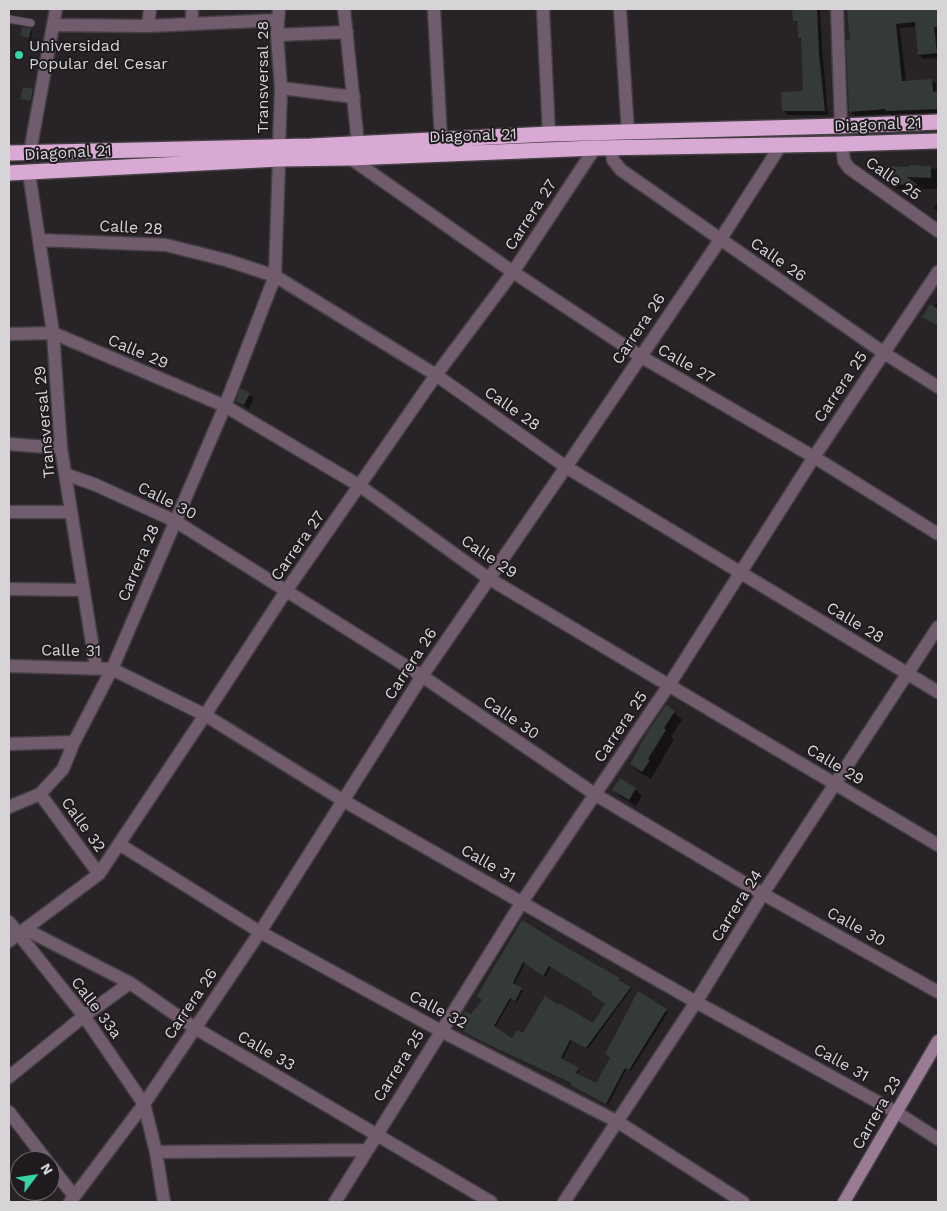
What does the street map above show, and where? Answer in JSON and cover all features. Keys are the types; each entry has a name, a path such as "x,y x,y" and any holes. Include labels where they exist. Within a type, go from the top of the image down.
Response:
{"highway":[{"name":"Diagonal 21","path":"9,173 30,173 358,144 549,134 938,122"},
{"name":"Diagonal 21","path":"9,153 279,152 350,158 595,148 781,146 938,141"}],"street":[{"path":"30,152 56,9"},
{"path":"148,26 150,9"},
{"path":"192,9 192,24"},
{"path":"344,9 358,144"},
{"path":"434,9 441,140"},
{"path":"543,9 549,134"},
{"path":"620,9 628,132"},
{"path":"837,9 841,126"},
{"path":"53,25 148,26 192,24 278,15"},
{"name":"Transversal 28","path":"275,276 281,88 277,35 278,15"},
{"path":"277,35 347,32"},
{"path":"281,88 354,97"},
{"name":"Calle 25","path":"842,144 844,161 849,168 938,231"},
{"name":"Carrera 26","path":"72,1199 144,1104 260,932 422,676 720,240 781,146"},
{"name":"Carrera 27","path":"17,935 99,874 286,591 436,375 513,272 595,148"},
{"name":"Calle 26","path":"612,149 613,160 621,170 884,353 938,387"},
{"name":"Calle 27","path":"350,158 513,272 640,356 814,457 938,534"},
{"name":"Transversal 29","path":"30,173 53,334 61,448 96,668"},
{"name":"Calle 28","path":"39,240 166,245 226,260 275,276 436,375 566,467 938,692"},
{"name":"Carrera 25","path":"335,1202 522,902 669,685 814,457 938,272"},
{"name":"Carrera 28","path":"9,806 40,794 63,769 74,742 112,668 224,406 275,276"},
{"name":"Calle 29","path":"9,334 53,334 224,406 360,486 488,578 938,845"},
{"path":"9,444 61,448"},
{"name":"Calle 30","path":"65,474 96,485 175,521 422,676 596,795 763,894 938,992"},
{"path":"9,512 71,512"},
{"path":"9,589 84,590"},
{"name":"Carrera 24","path":"564,1202 618,1122 763,894 938,627"},
{"name":"Calle 31","path":"9,666 112,668 205,715 344,801 696,1002 896,1112 938,1139"},
{"path":"9,744 74,742"},
{"name":"Calle 32","path":"40,794 99,874"},
{"name":"Calle 32","path":"119,844 260,932 441,1031 618,1122 743,1202"},
{"name":"Calle 33","path":"9,922 17,935 130,983 195,1028 490,1202"},
{"name":"Calle 33a","path":"17,935 84,1016 144,1104"},
{"path":"9,1077 84,1016 130,983"},
{"name":"Carrera 23","path":"844,1202 938,1041"},
{"path":"144,1104 156,1152 164,1202"},
{"path":"9,1112 39,1151"},
{"path":"156,1152 366,1150"},
{"path":"60,1180 72,1199"}],"lane":[{"path":"9,19 31,23"}],"building":[{"path":"792,9 817,9 819,54 825,111 782,111 781,92 803,91 801,38 798,38 797,21 793,21"},
{"path":"847,9 938,9 938,27 934,27 937,53 918,55 915,22 896,24 902,81 932,79 933,92 938,91 938,109 886,111 886,109 849,112 846,40 850,40"},
{"path":"22,27 31,29 29,38 20,36"},
{"path":"23,87 33,89 31,101 20,99"},
{"path":"909,165 931,166 931,178 907,177 918,185 888,184 889,166 909,167"},
{"path":"930,304 938,309 938,326 922,317"},
{"path":"240,388 250,393 244,405 236,401"},
{"path":"666,705 675,711 664,728 666,730 642,772 630,764 648,731"},
{"path":"620,778 636,788 629,800 612,790"},
{"path":"522,920 620,978 619,980 631,987 586,1048 570,1040 561,1058 579,1068 576,1073 596,1083 610,1058 605,1054 638,991 667,1009 629,1070 625,1068 606,1104 570,1085 571,1083 455,1027 465,1011 471,1014 482,1000 477,996","holes":["523,962 543,976 549,966 592,992 591,994 605,1004 593,1023 545,996 523,1033 517,1030 512,1038 494,1026 510,998 515,1001 522,988 513,983"]}],"place":[{"name":"Universidad Popular del Cesar","path":"19,55"}]}
